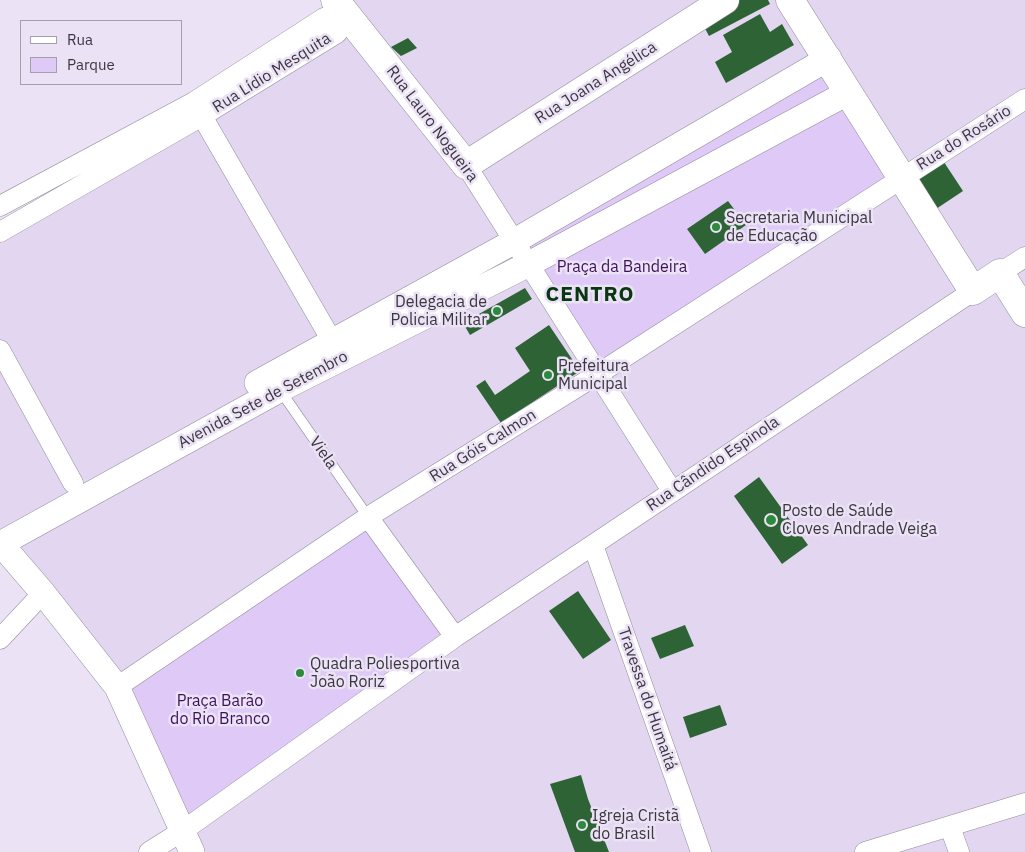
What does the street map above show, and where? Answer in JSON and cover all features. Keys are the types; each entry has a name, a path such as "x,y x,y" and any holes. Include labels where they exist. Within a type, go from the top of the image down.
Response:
{"main road":[{"name":"Rua Joana Angélica","path":"466,165 726,0"},
{"path":"790,0 829,58 973,291 1000,273 1025,313"},
{"name":"Rua Lauro Nogueira","path":"339,3 466,165"}],"street":[{"name":"Rua Lídio Mesquita","path":"0,206 46,181 198,109 337,33 339,3"},
{"path":"672,491 514,242 829,58"},
{"path":"529,264 850,92"},
{"name":"Rua do Rosário","path":"902,177 1025,99"},
{"path":"198,109 332,341"},
{"name":"Rua Lídio Mesquita","path":"0,232 61,198 198,109"},
{"path":"721,121 741,150"},
{"name":"Rua Lauro Nogueira","path":"466,165 514,242"},
{"path":"598,374 902,177"},
{"path":"46,181 61,198"},
{"path":"614,183 631,209"},
{"name":"Avenida Sete de Setembro","path":"0,538 274,383 332,341 514,242"},
{"path":"1000,273 1025,257"},
{"name":"Avenida Sete de Setembro","path":"0,538 73,483 274,383 529,264"},
{"name":"Rua Cândido Espinola","path":"455,637 973,291"},
{"path":"0,350 73,483"},
{"name":"Rua Góis Calmon","path":"368,517 598,374"},
{"path":"116,687 368,517 455,637 186,845 149,852"},
{"path":"0,538 116,687 186,845"},
{"name":"Travessa do Humaitá","path":"593,545 701,852"},
{"path":"0,639 43,592"},
{"path":"865,852 1025,803"},
{"path":"950,827 959,852"}],"lane":[{"name":"Viela","path":"274,383 368,517"}],"shaded area":[{"path":"353,0 1025,0 1025,852 192,852 117,687 0,543 0,232"}],"green space":[{"name":"Praça da Bandeira","path":"829,58 902,177 598,374 513,242"},
{"name":"Praça Barão do Rio Branco","path":"368,517 455,637 184,830 117,687"}],"building":[{"path":"736,0 768,0 770,4 709,36 700,19"},
{"path":"760,14 770,32 782,24 794,45 726,83 715,62 732,52 723,35"},
{"path":"408,38 417,48 401,56 391,47"},
{"path":"938,153 963,191 927,215 902,177"},
{"name":"Secretaria Municipal de Educação","path":"728,201 746,225 705,254 687,229"},
{"name":"Delegacia de Policia Militar","path":"525,288 532,299 470,335 463,323"},
{"name":"Prefeitura Municipal","path":"549,325 580,371 501,423 476,386 485,380 495,395 530,371 515,348"},
{"name":"Posto de Saúde Cloves Andrade Veiga","path":"759,477 808,545 782,564 734,496"},
{"path":"578,591 611,640 583,659 549,611"},
{"path":"685,625 694,646 660,659 651,638"},
{"path":"720,705 727,725 690,738 683,717"},
{"name":"Igreja Cristã do Brasil","path":"581,775 588,799 609,852 575,852 550,784"}],"place":[{"name":"Secretaria Municipal de Educação","path":"716,227"},
{"name":"Delegacia de Policia Militar","path":"497,311"},
{"name":"Prefeitura Municipal","path":"548,375"},
{"name":"Posto de Saúde Cloves Andrade Veiga","path":"771,520"},
{"name":"Quadra Poliesportiva João Roriz","path":"300,673"},
{"name":"Igreja Cristã do Brasil","path":"582,825"}],"district":[{"name":"CENTRO","path":"590,295"}]}
